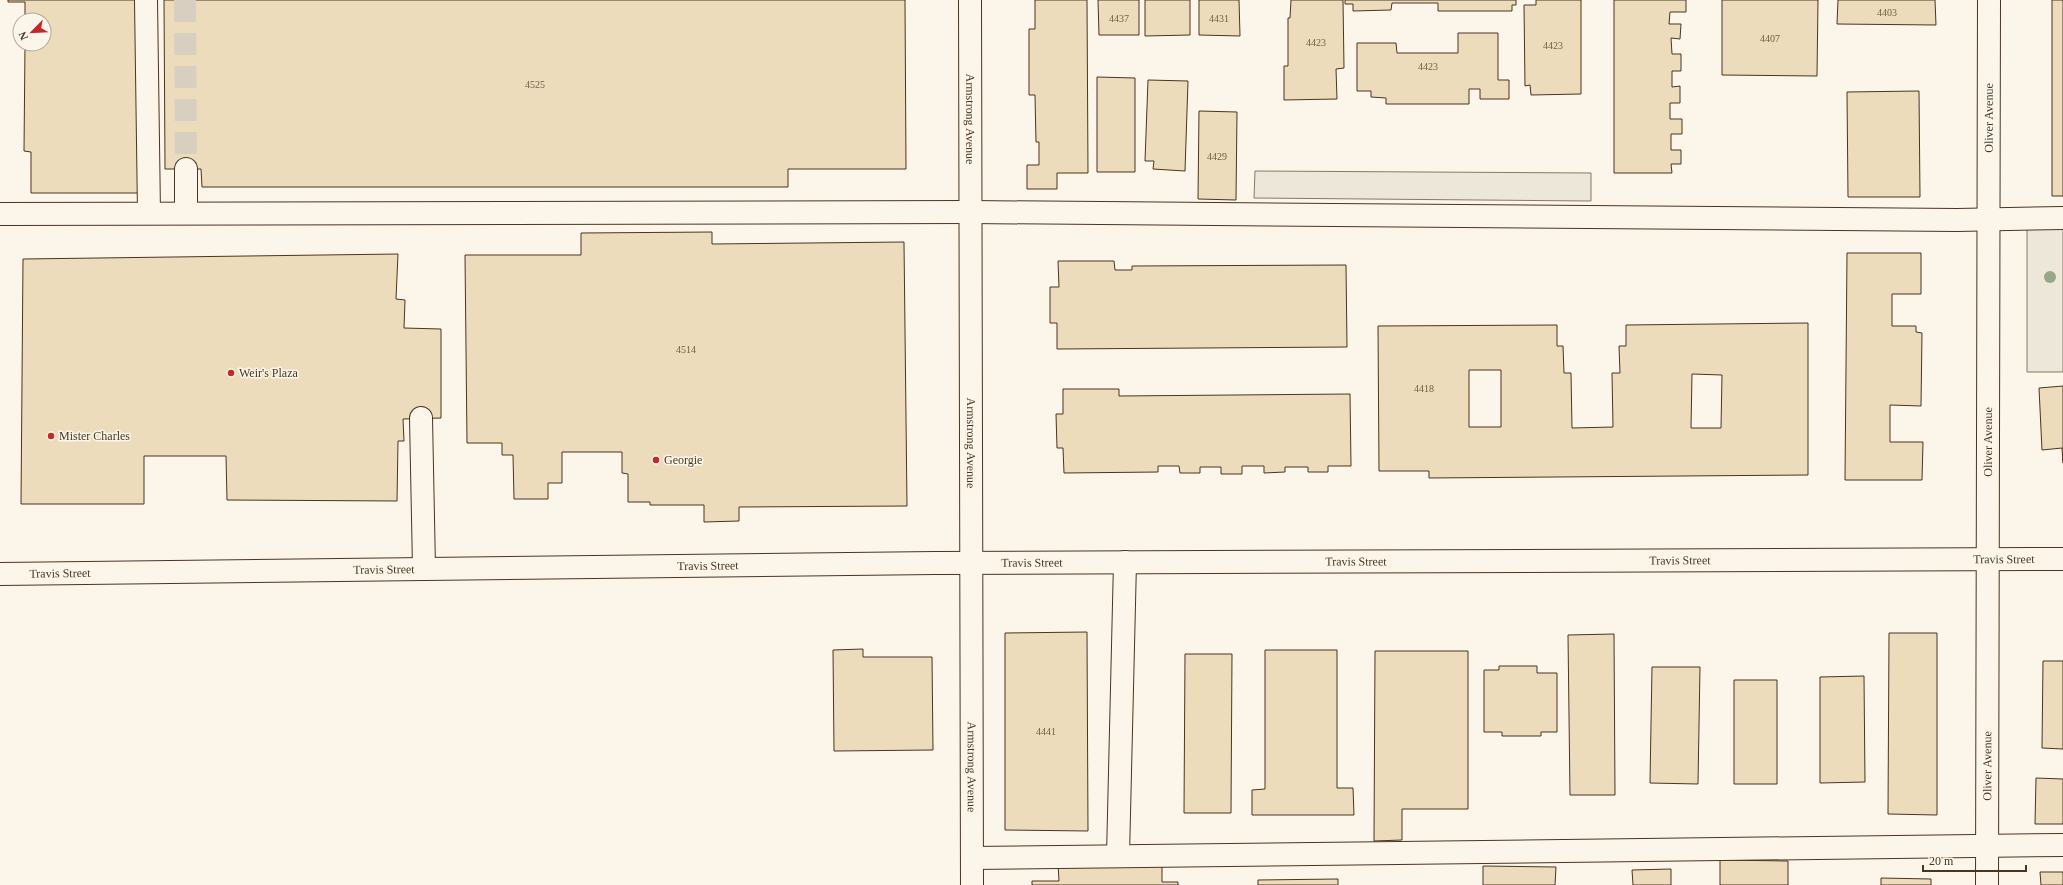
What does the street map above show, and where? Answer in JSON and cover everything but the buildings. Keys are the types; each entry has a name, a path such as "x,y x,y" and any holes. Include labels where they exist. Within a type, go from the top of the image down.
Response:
{"street":[{"path":"146,0 149,214"},
{"name":"Armstrong Avenue","path":"970,0 972,885"},
{"name":"Oliver Avenue","path":"1987,885 1989,0"},
{"path":"186,169 186,213"},
{"path":"0,214 971,212 1988,220 2063,218"},
{"path":"421,418 424,568"},
{"name":"Travis Street","path":"0,574 971,563 1988,558 2063,559"},
{"path":"1118,856 1126,562"},
{"path":"972,858 2063,845"}],"shaded area":[{"path":"1255,171 1591,173 1591,201 1254,198"},
{"path":"2027,227 2063,227 2063,372 2027,372"}],"tunnel":[{"path":"185,0 186,169"}],"place":[{"name":"Weir's Plaza","path":"231,373"},
{"name":"Mister Charles","path":"51,436"},
{"name":"Georgie","path":"656,460"}]}
